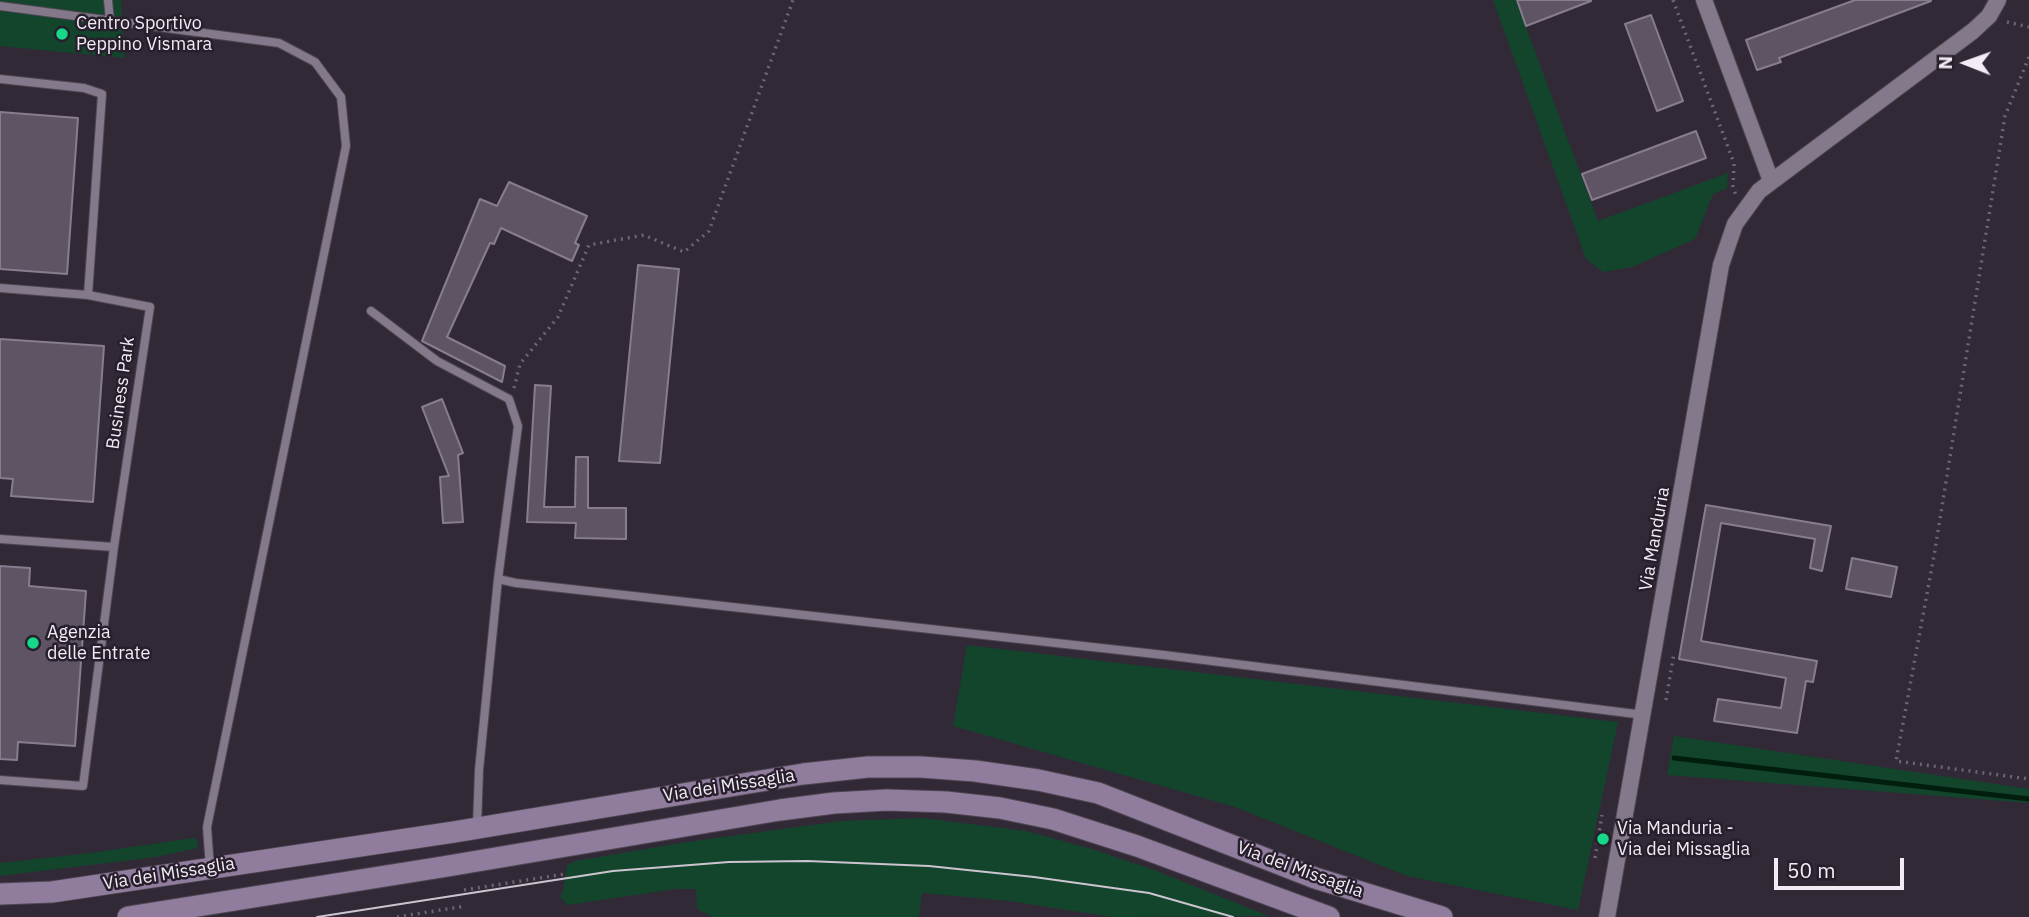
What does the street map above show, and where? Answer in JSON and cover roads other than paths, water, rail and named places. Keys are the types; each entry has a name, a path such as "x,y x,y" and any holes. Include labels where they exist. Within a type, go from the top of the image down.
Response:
{"main road":[{"name":"Via dei Missaglia","path":"0,894 52,892 477,828 803,774 868,767 921,767 1038,780 1098,793 1315,878 1441,917"},
{"name":"Via dei Missaglia","path":"128,917 428,870 780,810 887,800 946,802 1000,808 1053,819 1137,846 1329,917"}],"street":[{"path":"1704,0 1771,181"},
{"name":"Via Manduria","path":"1607,917 1721,265 1735,225 1759,191 1973,31 1991,8"}],"lane":[{"path":"108,0 110,21"},
{"path":"0,6 279,43 315,62 341,97 346,146 208,827 210,868"},
{"path":"0,79 84,88 102,94 88,295"},
{"name":"Business Park","path":"0,288 88,295 150,307 114,547 83,786 0,780"},
{"path":"371,311 437,361 509,399 518,426 498,579 479,770 477,828"},
{"path":"0,539 114,547"},
{"path":"498,579 1164,655 1644,715"}],"waterway":[{"path":"1674,758 2029,799"}],"tram line":[{"path":"317,917 613,871 729,862 807,861 929,866 1034,877 1149,893 1233,917"}],"place":[{"name":"Centro Sportivo Peppino Vismara","path":"62,34"},
{"name":"Agenzia delle Entrate","path":"33,643"},
{"name":"Via Manduria - Via dei Missaglia","path":"1603,839"}]}
